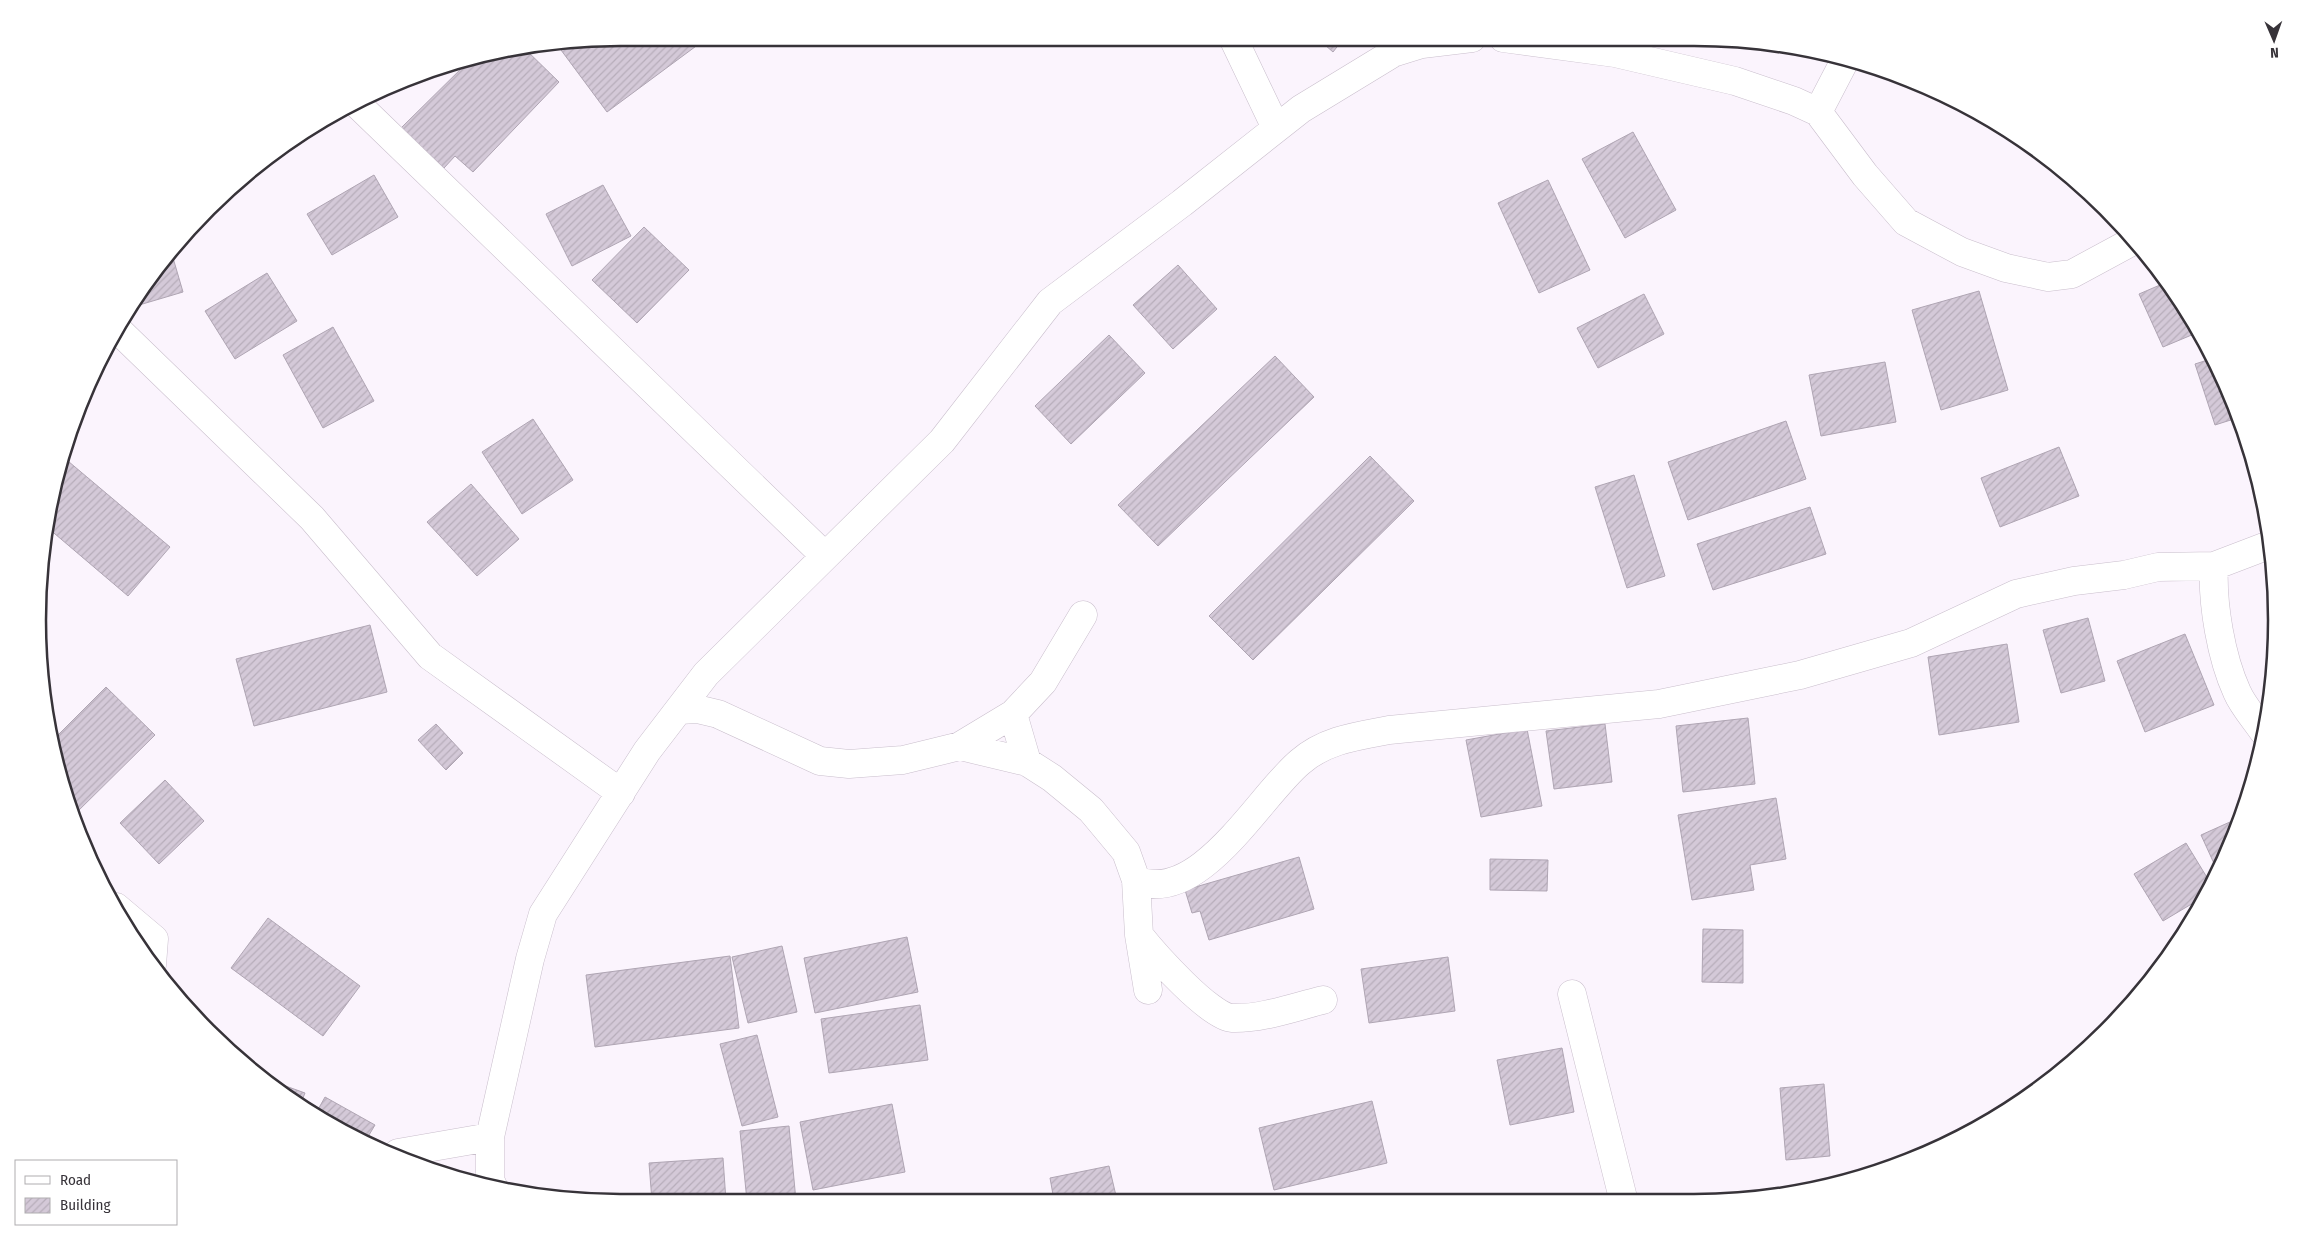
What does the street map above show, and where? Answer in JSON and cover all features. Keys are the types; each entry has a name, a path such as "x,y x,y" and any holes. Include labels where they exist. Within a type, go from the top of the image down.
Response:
{"street":[{"path":"1237,46 1276,128"},
{"path":"491,1179 490,1137 530,959 543,914 647,751 706,674 942,441 1050,302 1301,109 1393,53 1416,46"},
{"path":"1559,46 1615,54 1708,75 1794,100 1818,112 1865,175 1906,222 1962,252 2006,268 2048,277 2072,274 2127,244"},
{"path":"1818,112 1842,66"},
{"path":"361,108 825,556"},
{"path":"122,334 312,518 430,656 621,793"},
{"path":"1136,880 1147,884 1180,880 1193,872 1250,819 1300,762 1326,744 1354,736 1389,730 1659,704 1800,674 1911,643 2016,594 2074,581 2124,575 2158,568 2214,566 2263,547"},
{"path":"2214,566 2213,590 2225,657 2237,693 2258,724"},
{"path":"679,710 697,710 718,714 820,761 849,764 903,760 960,746 1013,714 1043,682 1083,615"},
{"path":"1013,714 1027,762"},
{"path":"960,746 1027,762 1052,778 1091,810 1126,852 1136,880 1139,935 1148,990"},
{"path":"131,919 154,939 153,953"},
{"path":"1139,935 1151,950 1213,1012 1231,1018 1264,1015 1323,1000"},
{"path":"1572,994 1622,1194"},
{"path":"405,1152 490,1137"},
{"path":"452,1144 485,1177"}],"building":[{"path":"696,46 607,112 561,50 582,47"},
{"path":"1326,46 1338,46 1333,52"},
{"path":"530,53 559,82 473,172 455,156 444,168 401,128 460,70 472,66"},
{"path":"1633,132 1676,210 1625,238 1582,159"},
{"path":"374,175 398,217 332,255 307,214"},
{"path":"1548,180 1590,270 1539,293 1498,203"},
{"path":"603,185 631,236 572,266 546,214"},
{"path":"644,227 689,270 637,323 592,280"},
{"path":"174,260 183,292 141,304"},
{"path":"1178,265 1217,309 1173,349 1133,305"},
{"path":"267,273 297,321 235,359 205,311"},
{"path":"2159,285 2192,335 2163,347 2139,294"},
{"path":"1979,291 2008,390 1941,410 1912,310"},
{"path":"1644,294 1664,334 1598,368 1577,328"},
{"path":"333,327 374,401 323,428 283,355"},
{"path":"1109,335 1145,373 1071,444 1035,406"},
{"path":"1275,356 1314,397 1158,546 1118,505"},
{"path":"2206,361 2231,420 2215,425 2195,364"},
{"path":"1885,362 1896,422 1821,436 1809,375"},
{"path":"533,419 573,480 522,514 482,452"},
{"path":"1786,421 1806,479 1688,520 1668,462"},
{"path":"2059,447 2079,496 2000,527 1981,478"},
{"path":"1370,456 1414,501 1253,660 1209,616"},
{"path":"69,462 170,547 128,596 53,532 57,508"},
{"path":"1634,475 1665,576 1627,588 1595,487"},
{"path":"471,484 519,539 477,576 427,522"},
{"path":"1810,507 1826,554 1713,590 1697,544"},
{"path":"2088,618 2105,681 2061,693 2043,630"},
{"path":"370,625 387,692 254,726 236,659"},
{"path":"2185,634 2214,705 2145,732 2117,661"},
{"path":"2007,644 2019,722 1939,735 1928,657"},
{"path":"106,687 155,735 79,810 58,735"},
{"path":"1748,718 1755,784 1683,792 1676,726"},
{"path":"436,724 463,753 446,770 418,740"},
{"path":"1605,724 1612,782 1554,789 1546,731"},
{"path":"1527,729 1542,806 1481,817 1466,740"},
{"path":"165,780 204,821 159,864 120,823"},
{"path":"1776,798 1786,859 1750,865 1754,890 1692,900 1678,815"},
{"path":"2231,822 2214,863 2201,835"},
{"path":"2186,843 2207,878 2193,903 2163,921 2134,874"},
{"path":"1299,857 1314,909 1209,940 1200,911 1192,913 1185,890"},
{"path":"1490,859 1548,860 1547,891 1490,890"},
{"path":"268,918 360,986 323,1036 231,968"},
{"path":"1703,929 1743,930 1743,983 1702,982"},
{"path":"907,937 918,992 815,1013 804,958"},
{"path":"782,946 797,1012 748,1023 732,957"},
{"path":"730,956 739,1028 595,1047 586,975"},
{"path":"1448,957 1455,1011 1369,1023 1361,969"},
{"path":"920,1005 928,1060 829,1073 821,1019"},
{"path":"757,1035 778,1117 742,1126 720,1044"},
{"path":"1562,1048 1574,1112 1510,1125 1497,1060"},
{"path":"1824,1084 1830,1156 1786,1160 1780,1088"},
{"path":"286,1086 305,1093 303,1098"},
{"path":"325,1097 375,1125 368,1136 319,1108"},
{"path":"1372,1101 1387,1163 1274,1190 1259,1128"},
{"path":"892,1104 905,1172 813,1190 800,1122"},
{"path":"789,1126 795,1194 746,1194 740,1131"},
{"path":"723,1158 726,1194 651,1194 649,1163"},
{"path":"1109,1166 1116,1194 1053,1194 1050,1178"}]}
